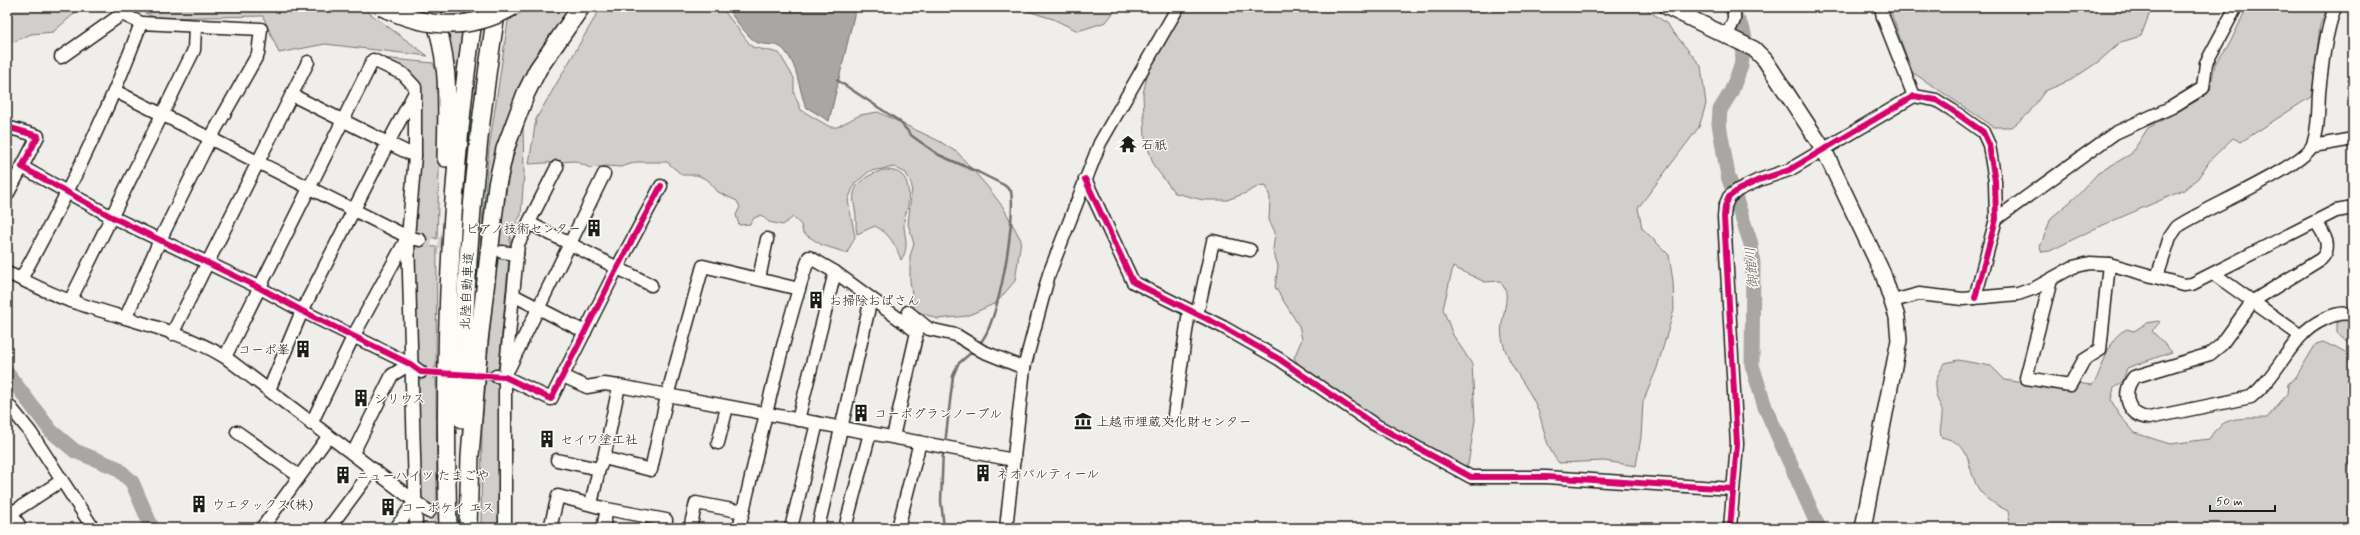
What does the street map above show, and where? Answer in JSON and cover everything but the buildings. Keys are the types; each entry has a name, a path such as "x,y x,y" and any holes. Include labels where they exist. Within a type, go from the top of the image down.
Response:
{"highway":[{"path":"382,7 420,22 454,24 487,18 512,7"},
{"path":"430,7 440,36 447,85 444,283 447,356"},
{"name":"北陸自動車道","path":"448,528 447,356 453,203 459,129 475,7"},
{"name":"北陸自動車道","path":"463,528 462,356 467,263 481,114 497,7"},
{"path":"468,528 470,456 478,341 490,228 498,178 514,120 526,93 538,69 581,7"}],"main road":[{"path":"1667,7 1754,49 1765,60 1824,150 1883,274 1893,301 1898,323 1899,340 1863,528"}],"street":[{"path":"1006,528 1024,368 1049,274 1100,143 1178,7"},
{"path":"1727,35 1734,20 1734,7"},
{"path":"1881,7 1882,17 1914,96"},
{"path":"1996,219 2115,133 2172,107 2203,88 2206,63 2236,7"},
{"path":"2313,146 2318,120 2321,66 2328,25 2335,7"},
{"path":"61,57 122,14 141,23 261,29 258,54 210,139 160,240 126,317"},
{"path":"22,279 69,192 115,91 141,23"},
{"path":"70,301 194,50 195,26"},
{"path":"225,357 373,60 403,74 411,80 415,87 415,156 408,236 410,364 416,528"},
{"path":"172,334 259,163 308,62"},
{"path":"115,91 162,116 310,187 354,210 408,236 420,240"},
{"path":"269,390 302,311 415,93"},
{"path":"292,95 415,156"},
{"path":"1733,528 1733,489 1737,444 1724,206 1733,193 1758,180 1789,170 1914,96 1936,100 1983,132 1990,145 1995,181 1996,219 1975,298"},
{"path":"7,127 38,136 7,195"},
{"path":"2157,277 2170,237 2177,227 2286,169 2313,146 2353,139"},
{"path":"22,167 112,217 260,288 302,311 410,364 421,372"},
{"path":"505,528 500,376 513,295 518,244 557,167"},
{"path":"500,376 538,308 604,174"},
{"path":"1085,179 1133,282 1223,327 1279,359 1372,423 1471,477 1546,477 1733,489"},
{"path":"500,376 551,399 617,268 661,186"},
{"path":"1893,301 1920,294 1975,298 2018,294 2035,288 2082,264 2109,264 2184,285 2200,282 2336,211 2353,208"},
{"path":"2316,222 2326,239 2325,256 2254,301 2221,345 2210,354 2134,377 2128,384 2127,392 2131,410 2140,417 2149,418 2251,397 2277,369 2301,336 2333,316 2348,313 2353,315"},
{"path":"529,223 651,285"},
{"path":"311,424 354,336 408,236"},
{"path":"760,279 767,239"},
{"path":"1174,415 1193,313 1213,241 1250,250"},
{"path":"502,252 518,254"},
{"path":"739,528 766,415 799,289 809,257 835,272 917,332 893,437"},
{"path":"2051,280 2026,378 2070,385 2084,360 2100,350 2109,264"},
{"path":"604,458 651,470 667,396 703,266 799,289"},
{"path":"798,420 835,272"},
{"path":"7,273 70,301 126,317 209,347 225,357 328,437 353,453 429,512"},
{"path":"2214,274 2254,301 2301,336"},
{"path":"513,295 585,332"},
{"path":"818,528 871,299"},
{"path":"908,312 929,328 956,335 982,351 1024,368"},
{"path":"353,453 392,375 410,364"},
{"path":"563,376 587,387 604,384 619,386 766,415 817,423 1014,460"},
{"path":"591,504 599,469 604,458 619,386"},
{"path":"7,403 31,433 93,528"},
{"path":"718,442 727,407"},
{"path":"791,528 817,423"},
{"path":"237,432 300,476"},
{"path":"845,528 870,433"},
{"path":"262,528 328,437"},
{"path":"898,528 920,442"},
{"path":"557,460 599,469"},
{"path":"329,528 373,469"},
{"path":"21,528 8,512 61,481"},
{"path":"550,528 558,496 607,509 666,520 664,528"},
{"path":"396,528 415,501"},
{"path":"690,528 696,503 743,512"},
{"path":"603,528 607,509"}],"shaded area":[{"path":"7,7 82,7 53,32 31,34 9,44 7,43"},
{"path":"132,7 361,7 428,56 325,44 279,53 263,16 156,18"},
{"path":"529,7 573,7 550,35 537,58 483,245 480,245 489,149 508,21"},
{"path":"601,7 721,7 752,47 779,53 794,78 794,93 801,110 830,127 837,127 860,115 878,112 939,141 958,153 1003,207 1021,240 1015,281 996,303 967,316 938,319 914,310 910,281 910,256 914,244 908,224 912,186 906,173 894,167 870,171 855,183 848,200 855,237 847,253 822,245 803,233 801,225 793,217 783,225 769,222 761,215 754,218 750,224 739,225 736,215 740,207 737,201 718,192 708,180 697,175 682,175 667,162 637,162 621,167 606,166 590,168 575,161 529,164 536,119"},
{"path":"727,7 856,7 829,121 806,107 796,71 785,51 778,46 760,43 753,40 740,26"},
{"path":"1015,7 1118,7 1106,22 1078,31 1053,19"},
{"path":"1186,7 1644,7 1666,23 1701,66 1706,104 1699,127 1638,208 1642,228 1669,255 1673,281 1674,310 1657,368 1643,402 1641,437 1636,466 1604,461 1559,463 1553,455 1546,440 1537,407 1511,362 1504,346 1501,332 1506,303 1506,292 1500,281 1485,282 1453,267 1443,309 1453,335 1472,364 1475,420 1468,465 1454,467 1360,409 1299,365 1294,358 1302,339 1299,326 1275,287 1278,266 1273,250 1275,232 1269,220 1270,198 1266,185 1259,186 1246,193 1227,200 1203,200 1175,193 1154,166 1145,139 1143,94 1148,71"},
{"path":"1889,7 2152,7 2141,36 2121,42 2098,62 2071,80 2045,91 2028,114 2012,127 1994,127 1912,72"},
{"path":"2247,7 2328,7 2320,25 2312,96 2241,142 2233,138 2211,159 2198,178 2184,190 2094,229 2050,251 2042,252 2040,247 2051,218 2078,195 2098,173 2131,154 2148,128 2200,99 2210,90 2215,64 2230,43"},
{"path":"443,30 467,30 452,92"},
{"path":"382,58 433,63 437,74 441,102 437,239 417,232 414,224 421,115 418,84"},
{"path":"523,126 524,174 521,215 511,231 509,249 497,248 511,163"},
{"path":"883,170 891,170 902,175 907,185 908,206 904,217 906,250 901,260 897,249 888,236 875,226 857,234 854,201 856,188 863,179"},
{"path":"414,246 437,247 436,368 422,367 414,361"},
{"path":"497,255 509,257 497,372 486,371"},
{"path":"2353,318 2353,345 2337,333 2337,319"},
{"path":"2160,322 2152,331 2172,352 2127,368 2123,381 2114,388 2111,400 2120,416 2135,433 2170,444 2209,439 2221,425 2241,418 2267,418 2287,394 2288,384 2296,377 2316,344 2323,342 2347,353 2353,366 2353,439 2350,448 2349,464 2353,476 2353,528 2007,528 2010,523 2008,511 1984,495 1978,488 1964,450 1952,440 1941,437 1940,431 1942,410 1937,398 1935,384 1945,363 1958,360 1991,366 2005,380 2059,389 2076,383 2092,385 2097,378 2110,347 2119,334 2127,329 2134,331 2147,323"},
{"path":"421,377 436,378 437,507 415,495 412,386"},
{"path":"486,380 499,382 498,528 481,528 482,425"}],"waterway":[{"name":"御館川","path":"1730,7 1743,30 1745,39 1741,66 1731,92 1720,110 1719,124 1728,176 1751,244 1753,264 1752,365 1765,407 1819,528"},
{"path":"837,80 899,121 912,136 939,155 978,172 1004,185 1011,191 1011,224 999,295 993,316 986,333 979,344"},
{"path":"945,444 953,376 958,364 973,351"},
{"path":"7,373 51,431 75,451 117,468 132,482 152,528"},
{"path":"943,450 941,501 944,528"}],"tunnel":[{"path":"420,240 496,251"},
{"path":"421,372 496,376"},
{"path":"429,512 453,527"}],"cycle path":[{"path":"1730,528 1737,444 1724,217 1725,206 1729,197 1738,190 1759,180 1789,170 1914,96 1936,100 1983,132 1989,145 1995,181 1996,219 1975,298"},
{"path":"7,127 38,136 22,167 112,217 260,288 302,311 410,364 421,372 505,377 551,399 617,268 661,186"},
{"path":"1085,179 1133,282 1223,327 1279,359 1372,423 1471,477 1546,477 1733,489"}],"place":[{"name":"石祇","path":"1128,144"},
{"name":"ピアノ技術センター","path":"594,228"},
{"name":"お掃除おばさん","path":"816,300"},
{"name":"コーポ峯","path":"303,349"},
{"name":"シリウス","path":"361,398"},
{"name":"コーポグランノーブル","path":"861,413"},
{"name":"上越市埋蔵文化財センター","path":"1083,421"},
{"name":"セイワ塗工社","path":"547,439"},
{"name":"ネオパルティール","path":"983,473"},
{"name":"ニューハイツ たまごや","path":"343,475"},
{"name":"ウエタックス(株)","path":"199,504"},
{"name":"コーポケイ エス","path":"388,507"}]}
